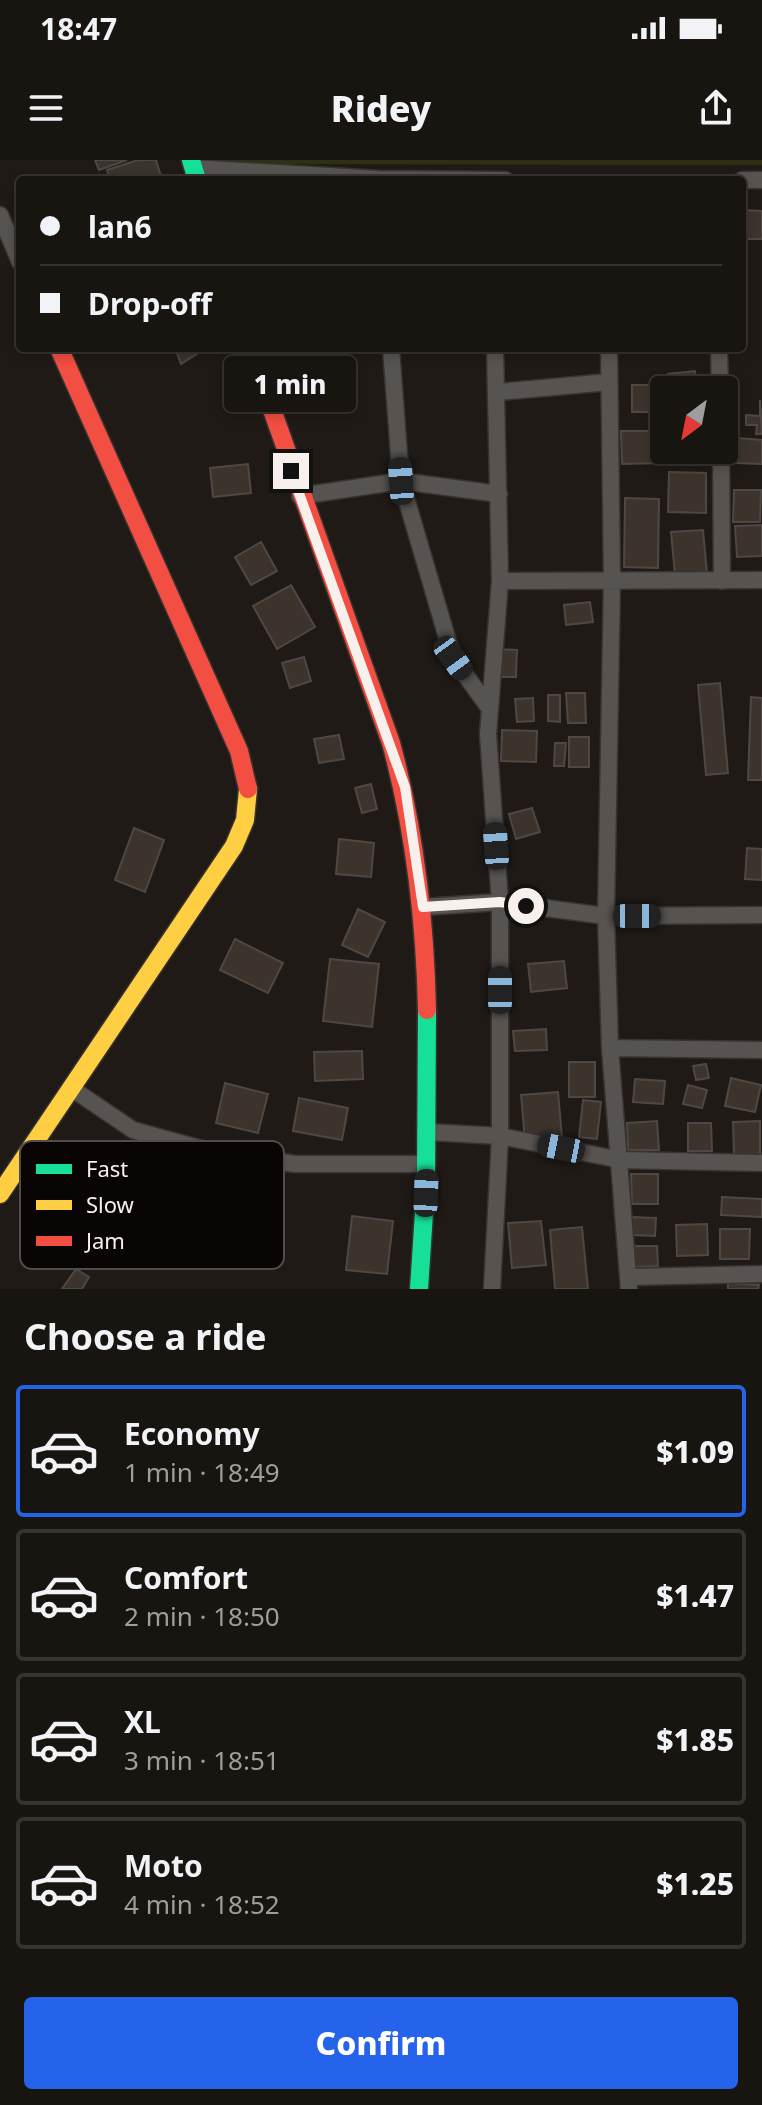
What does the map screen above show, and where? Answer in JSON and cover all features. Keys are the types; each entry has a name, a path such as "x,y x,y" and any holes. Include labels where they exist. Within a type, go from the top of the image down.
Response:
{"main road":[{"path":"36,1141 234,846 249,817 250,792 239,751 61,352"},
{"path":"251,352 405,787 423,907 428,966 428,1132 419,1289"},
{"path":"0,1194 20,1164"}],"street":[{"path":"194,169 324,176"},
{"path":"0,215 16,253"},
{"path":"391,352 401,481 453,658 490,709"},
{"path":"492,1289 500,1136 500,902 488,734 500,581 495,352"},
{"path":"609,352 612,581 606,916 610,1048 629,1283 762,1274"},
{"path":"719,352 720,376"},
{"path":"498,392 609,382"},
{"path":"721,464 722,581"},
{"path":"300,496 401,481 499,494"},
{"path":"500,581 762,580"},
{"path":"423,907 500,902 606,916 762,915"},
{"path":"610,1048 762,1050"},
{"path":"71,1088 133,1130 173,1141"},
{"path":"428,1132 500,1136 621,1160 762,1163"},
{"path":"284,1162 427,1164"}],"green space":[{"path":"208,160 762,160 762,165 209,164"}],"building":[{"path":"95,160 127,160 99,170"},
{"path":"138,160 156,160 161,176 109,176 107,170"},
{"path":"746,210 762,211 762,239 746,239"},
{"path":"176,352 200,352 181,364"},
{"path":"695,371 696,376 668,376"},
{"path":"632,385 649,385 649,412 632,412"},
{"path":"760,400 762,434 756,434 757,425 746,425 746,415 760,416"},
{"path":"621,431 650,431 650,463 622,464"},
{"path":"738,438 762,440 762,464 738,463"},
{"path":"248,464 251,493 213,497 210,468"},
{"path":"669,472 706,473 706,513 668,512"},
{"path":"734,490 761,490 760,522 733,522"},
{"path":"625,498 659,499 658,568 624,567"},
{"path":"762,525 762,556 737,557 735,526"},
{"path":"703,530 707,573 675,575 671,532"},
{"path":"261,542 277,571 251,585 235,557"},
{"path":"291,585 315,627 277,649 253,606"},
{"path":"590,602 593,622 566,625 564,605"},
{"path":"496,649 517,650 516,677 496,677"},
{"path":"304,657 311,681 290,688 282,663"},
{"path":"720,683 728,773 706,775 698,685"},
{"path":"566,693 585,693 586,723 568,723"},
{"path":"548,695 560,695 560,722 548,721"},
{"path":"751,697 762,698 762,780 748,780"},
{"path":"533,698 534,721 517,722 515,699"},
{"path":"502,730 537,731 536,762 501,761"},
{"path":"339,735 344,759 319,763 314,739"},
{"path":"569,737 589,737 589,767 569,767"},
{"path":"555,743 566,743 564,766 554,766"},
{"path":"371,784 377,809 362,813 355,788"},
{"path":"532,808 540,832 516,839 509,814"},
{"path":"134,828 164,840 145,892 115,880"},
{"path":"339,839 374,843 371,877 336,874"},
{"path":"747,848 762,849 762,880 745,879"},
{"path":"358,909 385,922 368,957 342,945"},
{"path":"235,939 283,963 268,993 220,970"},
{"path":"330,959 379,964 372,1027 323,1021"},
{"path":"564,961 567,988 531,992 528,964"},
{"path":"546,1029 547,1050 515,1051 513,1031"},
{"path":"362,1051 363,1079 315,1081 314,1052"},
{"path":"569,1062 595,1062 595,1097 569,1097"},
{"path":"706,1064 709,1078 696,1080 693,1066"},
{"path":"731,1078 761,1085 755,1112 725,1106"},
{"path":"635,1079 665,1081 663,1104 633,1102"},
{"path":"225,1083 268,1094 258,1133 216,1123"},
{"path":"688,1085 707,1090 702,1108 683,1104"},
{"path":"558,1092 562,1138 525,1141 521,1095"},
{"path":"299,1098 348,1108 342,1140 293,1131"},
{"path":"583,1100 601,1102 597,1139 579,1137"},
{"path":"657,1121 659,1150 628,1150 627,1123"},
{"path":"760,1121 760,1155 734,1155 733,1122"},
{"path":"688,1123 711,1123 712,1151 688,1151"},
{"path":"631,1174 658,1174 658,1204 632,1204"},
{"path":"722,1197 762,1199 762,1217 721,1215"},
{"path":"352,1216 393,1221 387,1274 346,1270"},
{"path":"631,1217 656,1218 655,1236 630,1235"},
{"path":"541,1221 546,1265 512,1268 508,1223"},
{"path":"707,1224 708,1255 677,1256 676,1225"},
{"path":"582,1227 588,1289 555,1289 550,1230"},
{"path":"720,1229 750,1229 749,1259 720,1259"},
{"path":"634,1246 657,1246 658,1266 635,1267"},
{"path":"76,1269 89,1277 82,1289 62,1289"},
{"path":"728,1283 759,1285 758,1289 728,1289"}],"traffic: fast":[{"path":"191,160 196,176"},
{"path":"419,1289 426,1182 427,1010"}],"traffic: slow":[{"path":"36,1141 234,846 245,820 248,789"},
{"path":"0,1194 20,1164"}],"traffic: jam":[{"path":"61,352 239,751 248,789"},
{"path":"251,352 391,743 417,875 427,1010"}],"route":[{"path":"291,471 373,690 405,787 423,907 500,902 526,906"}]}
